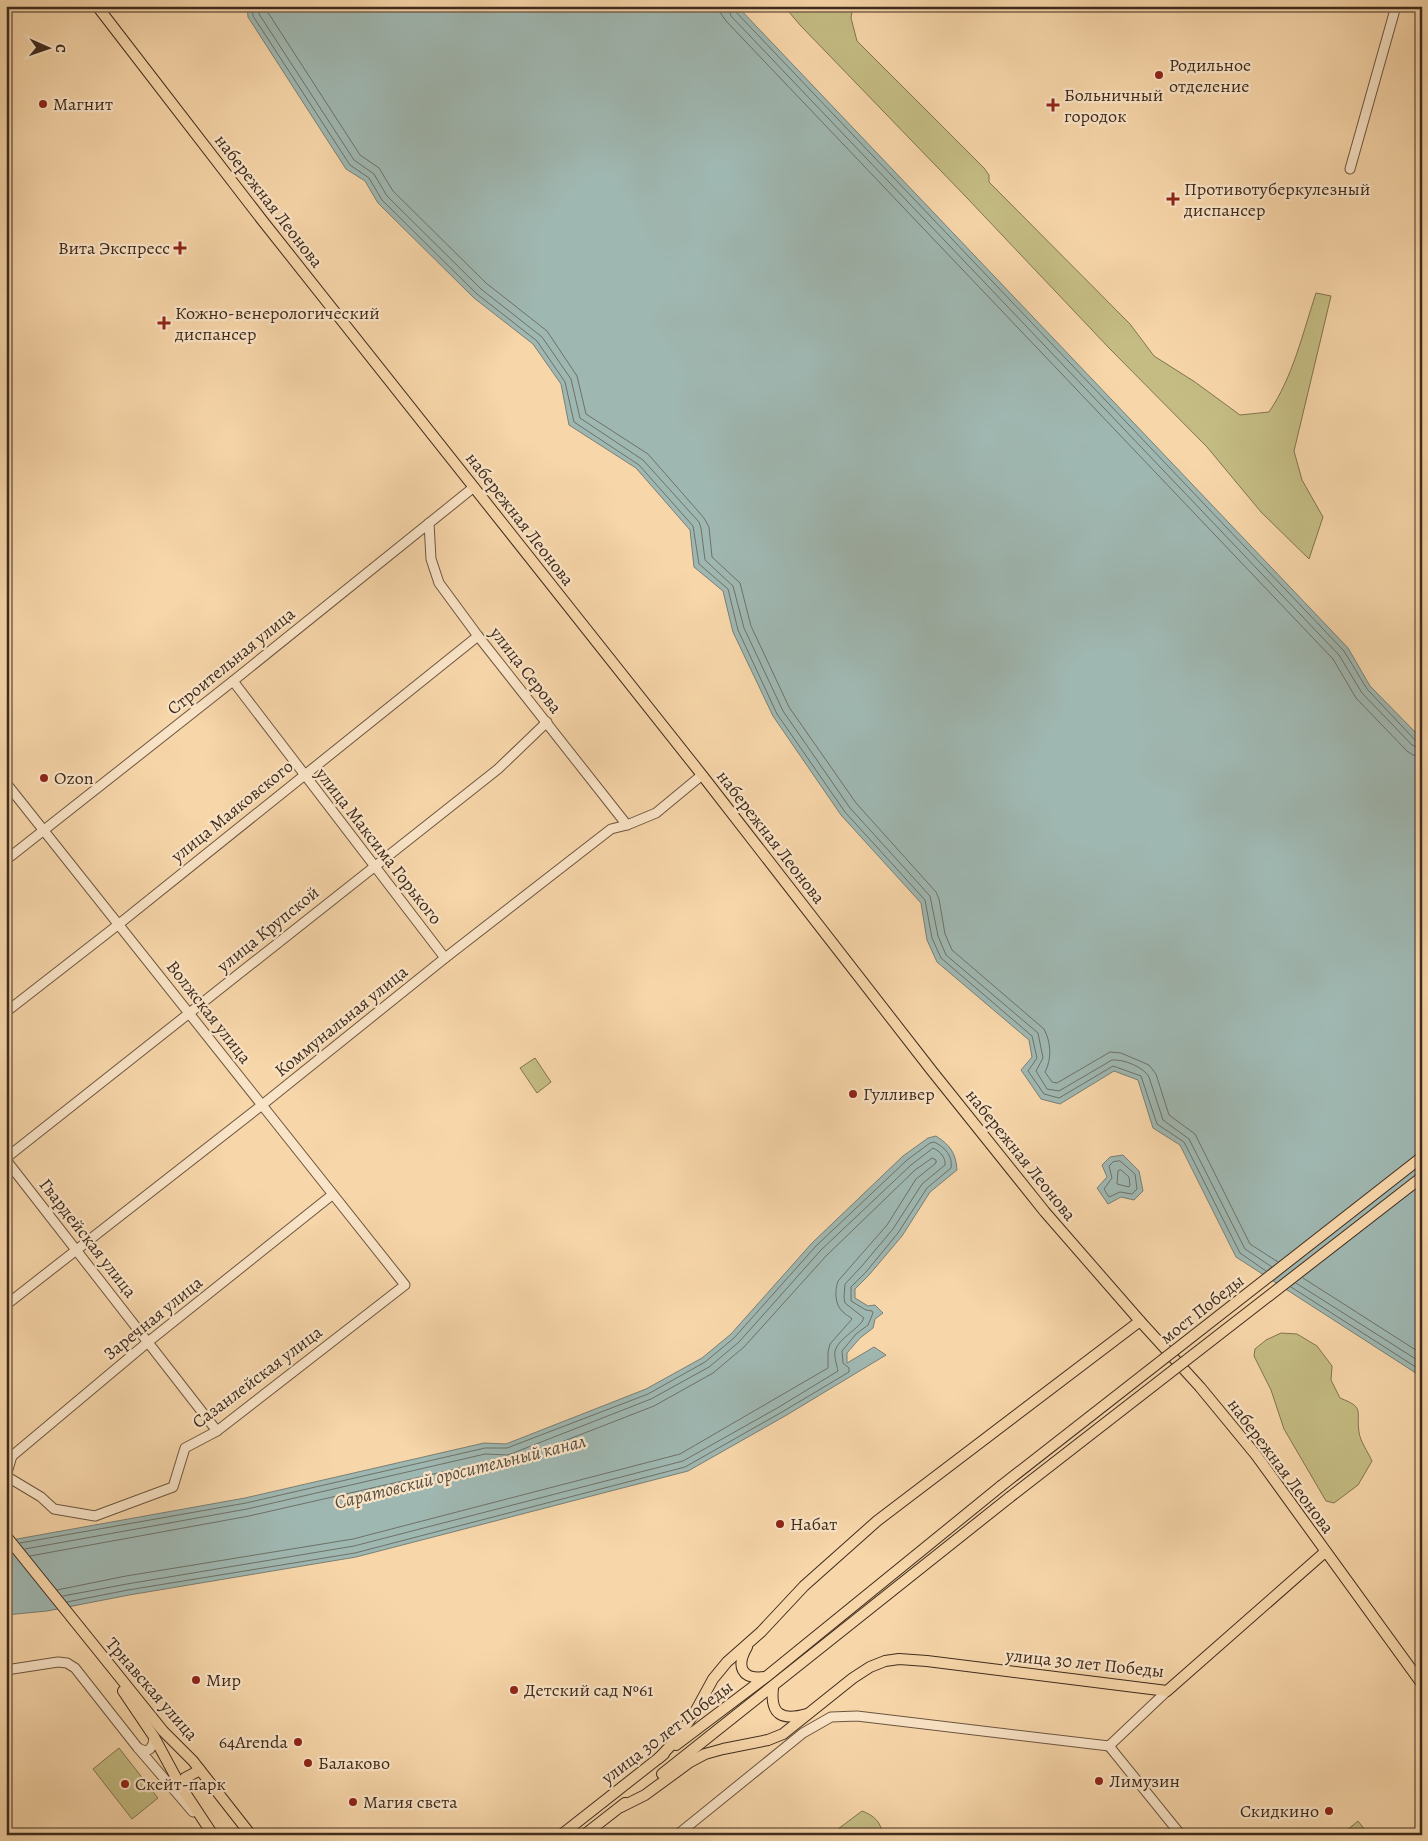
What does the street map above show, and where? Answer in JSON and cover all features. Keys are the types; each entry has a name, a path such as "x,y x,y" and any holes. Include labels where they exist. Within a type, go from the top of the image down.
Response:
{"main road":[{"name":"набережная Леонова","path":"97,6 256,212 1045,1212 1200,1387 1256,1455 1422,1684"},
{"name":"мост Победы","path":"1001,1486 1422,1158"},
{"path":"584,1835 772,1688 1010,1497 1422,1177"},
{"path":"659,1758 677,1739 695,1712 713,1679 727,1662 750,1642 804,1586 877,1521 1140,1321"},
{"name":"улица 30 лет Победы","path":"561,1835 766,1677 1001,1486"},
{"path":"6,1536 92,1644"},
{"name":"улица 30 лет Победы","path":"621,1806 645,1795 690,1762 705,1754 768,1740 783,1734 853,1678 870,1667 885,1661 899,1659 927,1661 1167,1691 1325,1552"},
{"path":"750,1642 742,1654 741,1668 749,1677 766,1677"},
{"name":"Трнавская улица","path":"92,1644 154,1737 180,1785 211,1833"},
{"name":"Трнавская улица","path":"92,1644 163,1731 200,1770 251,1835"},
{"path":"772,1688 773,1705 776,1712 782,1716 789,1717 808,1713"},
{"path":"180,1785 185,1778 200,1770"}],"street":[{"path":"1350,169 1396,6"},
{"name":"Строительная улица","path":"6,860 233,681 474,487"},
{"name":"улица Серова","path":"428,523 431,559 440,584 478,636 627,825"},
{"name":"улица Маяковского","path":"6,1012 119,924 478,636"},
{"name":"улица Максима Горького","path":"233,681 445,958"},
{"name":"улица Крупской","path":"6,1159 498,769 547,722"},
{"name":"Коммунальная улица","path":"6,1305 611,829 627,825 656,812 702,775"},
{"name":"Волжская улица","path":"6,783 405,1285"},
{"name":"Гвардейская улица","path":"6,1159 217,1431"},
{"name":"Заречная улица","path":"6,1476 12,1456 148,1342 332,1195"},
{"name":"Сазанлейская улица","path":"6,1476 41,1498 54,1509 95,1516 173,1487 185,1448 217,1431 405,1285"},
{"path":"6,1670 58,1662 68,1663 75,1668 138,1748 211,1833"},
{"path":"1109,1746 1167,1691"},
{"path":"676,1835 802,1733 831,1717 841,1715 1109,1746 1181,1835"},
{"path":"138,1748 145,1751 150,1749 154,1744 154,1737"}],"shaded area":[{"path":"784,6 853,6 851,18 857,41 984,168 989,175 989,182 1130,324 1154,356 1195,382 1240,415 1269,412 1291,369 1316,293 1331,296 1294,451 1302,480 1323,517 1309,559 1261,512 1207,447 1109,348"},
{"path":"535,1058 551,1082 537,1093 520,1068"},
{"path":"1281,1333 1297,1334 1317,1346 1332,1366 1331,1380 1340,1398 1353,1404 1358,1410 1358,1424 1362,1443 1372,1461 1358,1485 1334,1503 1326,1501 1284,1429 1271,1390 1254,1356 1255,1349 1266,1340"},
{"name":"Скейт-парк","path":"119,1748 158,1798 132,1819 93,1769"},
{"path":"862,1811 876,1820 882,1830 882,1835 830,1835"},
{"path":"1358,1821 1369,1835 1341,1835"}],"water":[{"path":"247,6 737,6 1348,648 1370,686 1422,739 1422,1377 1236,1257 1180,1145 1153,1128 1138,1080 1114,1071 1060,1104 1041,1099 1021,1070 1032,1057 1029,1040 937,962 927,940 921,903 841,815 773,716 733,632 723,591 694,567 690,530 636,468 569,425 561,384 533,344 474,298 378,203 365,181 346,169 248,17"},
{"name":"Саратовский оросительный канал","path":"936,1136 951,1150 957,1170 930,1192 902,1236 855,1289 855,1298 868,1306 875,1305 883,1313 875,1319 873,1328 860,1338 847,1353 847,1363 874,1347 886,1355 785,1416 688,1471 356,1557 129,1595 47,1611 6,1615 6,1541 245,1498 484,1443 506,1444 646,1389 702,1358 731,1334 812,1243 903,1156 928,1138"},
{"path":"1123,1155 1139,1171 1143,1191 1134,1200 1121,1197 1108,1204 1097,1188 1107,1177 1102,1165 1110,1157"}],"place":[{"name":"Родильное отделение","path":"1159,75"},
{"name":"Магнит","path":"43,104"},
{"name":"Больничный городок","path":"1053,105"},
{"name":"Противотуберкулезный диспансер","path":"1173,199"},
{"name":"Вита Экспресс","path":"180,248"},
{"name":"Кожно-венерологический диспансер","path":"164,323"},
{"name":"Ozon","path":"44,778"},
{"name":"Гулливер","path":"853,1094"},
{"name":"Набат","path":"780,1524"},
{"name":"Мир","path":"196,1680"},
{"name":"Детский сад №61","path":"514,1690"},
{"name":"64Arenda","path":"298,1742"},
{"name":"Балаково","path":"308,1763"},
{"name":"Лимузин","path":"1099,1781"},
{"name":"Скейт-парк","path":"125,1784"},
{"name":"Магия света","path":"353,1802"},
{"name":"Скидкино","path":"1329,1811"}]}
